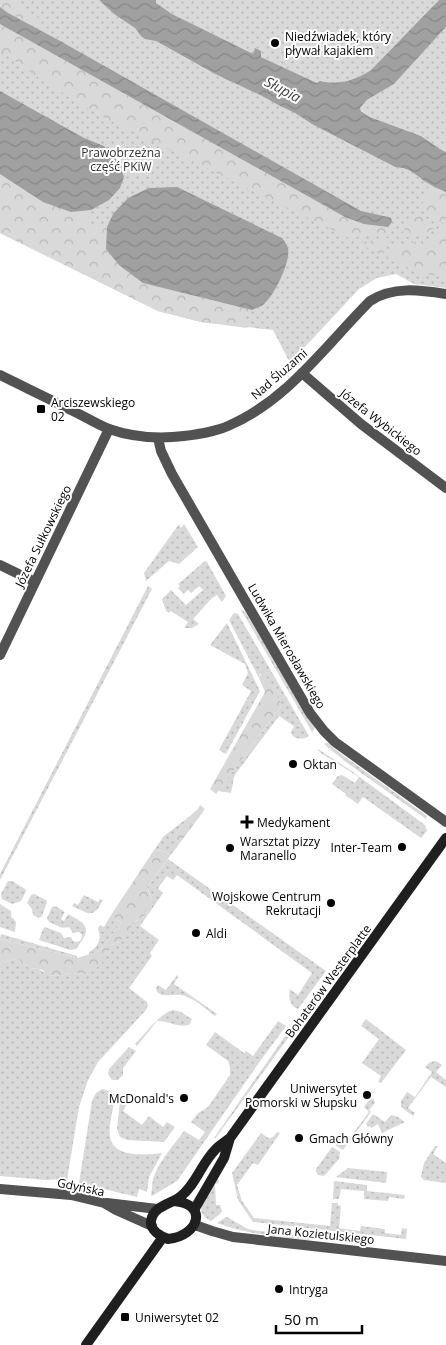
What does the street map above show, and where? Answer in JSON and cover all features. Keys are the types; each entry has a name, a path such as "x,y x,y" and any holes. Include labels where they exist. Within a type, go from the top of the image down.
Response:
{"main road":[{"name":"Bohaterów Westerplatte","path":"174,1201 188,1190 214,1150 230,1138 446,838"},
{"name":"Bohaterów Westerplatte","path":"194,1210 224,1158 230,1138"},
{"path":"174,1201 188,1205 194,1210 196,1220 195,1225 185,1233 168,1239 155,1231 151,1220 157,1209 174,1201"},
{"path":"86,1345 163,1237"}],"street":[{"name":"Nad Śluzami","path":"0,375 109,429 132,435 158,438 202,433 227,427 245,418 272,400 302,373 370,301 379,295 400,290 446,294"},
{"name":"Józefa Wybickiego","path":"302,373 361,424 446,488"},
{"name":"Józefa Sułkowskiego","path":"0,655 109,429"},
{"name":"Ludwika Mierosławskiego","path":"158,438 160,451 172,474 310,713 335,742 446,822"},
{"path":"0,565 35,582"},
{"name":"Gdyńska","path":"0,1189 71,1195 104,1203 152,1226"},
{"path":"104,1203 157,1209"},
{"name":"Jana Kozietulskiego","path":"195,1225 234,1237 446,1261"}],"green space":[{"name":"Prawobrzeżna część PKiW","path":"0,0 99,0 114,14 156,41 215,74 280,106 345,134 366,152 395,167 405,167 434,187 446,192 446,288 414,284 396,274 377,278 359,289 290,363 273,330 201,322 158,311 0,233"},
{"path":"0,0 17,0 24,11 41,19 41,25 38,28 34,27 8,13 0,7"},
{"path":"156,0 439,0 371,70 346,81 334,83 320,81 317,83 261,57 255,49 253,55 172,14 155,3"},
{"path":"0,24 345,217 364,224 388,227 390,229 388,233 349,238 97,114 36,76 0,50"},
{"path":"446,27 446,152 421,136 370,117 360,108 367,100 394,84"},
{"path":"0,174 43,202 71,212 91,210 88,215 89,222 94,226 107,227 106,249 143,283 252,310 246,318 247,328 201,322 158,311 0,233"},
{"path":"430,184 446,192 446,225 430,215 424,208 424,195"},
{"path":"415,213 437,226 423,235 399,238"},
{"path":"444,230 446,231 446,277 419,273 387,257 394,245 424,241"},
{"path":"393,237 382,255 358,243"},
{"path":"179,524 181,528 184,524 198,547 179,564 169,561 146,581 144,573"},
{"path":"205,561 226,596 222,602 217,595 212,598 193,619 199,624 192,628 184,628 188,622 171,611 169,613 166,611 162,599 171,590 186,605 203,590 199,586 191,593 188,590 184,594 178,588 180,586 178,584"},
{"path":"148,586 152,589 0,880 0,874"},
{"path":"240,608 246,613 315,728 312,732"},
{"path":"234,613 238,614 309,736 301,739 294,737 291,732 294,726 279,716 237,772 234,777 231,793 218,791 282,705 260,673 259,678 229,620"},
{"path":"227,623 260,691 226,754 219,750 251,691 242,685 248,673 245,664 210,645"},
{"path":"263,670 282,705 216,794 210,789 265,692 259,678"},
{"path":"326,743 427,816 426,819 346,762 324,744"},
{"path":"318,749 353,772 425,825 427,831 421,838 363,797 358,804 345,795 332,784 338,776 342,775 355,783 359,777 321,753"},
{"path":"200,805 205,809 180,843 175,836"},
{"path":"190,816 175,836 180,843 170,856 160,850 152,853 164,836"},
{"path":"160,850 170,856 147,887 154,906 149,913 132,923 127,935 123,937 121,942 111,946 102,963 92,972 49,976 43,970 29,968 17,958 0,964 0,939 77,958 100,951 121,923 111,915 152,853"},
{"path":"168,859 326,971 298,1009 290,1001 290,989 298,995 312,973 177,875 173,880 167,876 158,888 163,893 154,906 147,887"},
{"path":"8,881 12,881 25,889 26,891 21,901 12,904 2,899 1,894"},
{"path":"34,894 47,902 42,916 39,918 33,915 32,909 27,903 31,895"},
{"path":"84,895 98,902 100,899 103,900 95,912 87,913 72,906 74,903 78,905"},
{"path":"0,904 11,911 11,916 16,922 15,932 0,927"},
{"path":"55,906 65,912 61,919 64,921 68,914 81,922 86,928 84,937 76,949 70,950 39,940 45,927 61,933 64,938 71,937 73,941 78,942 81,939 82,935 79,932 73,933 69,927 62,928 49,922 47,918 52,907"},
{"path":"149,913 140,926 159,940 150,953 152,956 129,988 147,1002 148,1005 146,1010 98,1062 88,1080 79,1107 67,1180 0,1176 0,964 17,958 29,968 39,969 49,976 62,976 70,973 86,974 108,953 111,946 121,942 132,923"},
{"path":"111,915 121,923 100,951 89,955 89,952 95,948 98,942 100,936 98,929 100,925 104,927"},
{"path":"1,934 77,956 77,958 0,939"},
{"path":"177,975 178,977 174,984 217,1014 215,1016 197,1002 185,996 163,995 157,992 156,988 158,985 166,990"},
{"path":"173,1010 181,1012 192,1019 190,1024 182,1026 157,1021 137,1046 135,1044 158,1019"},
{"path":"366,1019 406,1050 381,1083 378,1082 381,1076 362,1063 379,1039 361,1026"},
{"path":"278,1021 286,1026 177,1181 152,1196 153,1179 162,1160 184,1131 199,1140 205,1132 191,1122 198,1113 208,1107 230,1075 228,1061 206,1045 215,1032 244,1053 246,1051 253,1056"},
{"path":"288,1032 291,1034 215,1139 214,1138"},
{"path":"129,1047 136,1051 123,1068 123,1075 118,1080 112,1080 108,1074 109,1069"},
{"path":"434,1061 442,1065 436,1072 446,1080 446,1087 431,1077 408,1108 415,1113 413,1116 401,1107 401,1101 407,1092 415,1097 432,1072 425,1067"},
{"path":"102,1089 109,1091 114,1097 110,1123 112,1144 117,1149 132,1154 162,1153 149,1177 147,1192 139,1189 137,1197 79,1183 92,1101 96,1093"},
{"path":"371,1097 375,1103 369,1110 371,1112 343,1150 334,1144 341,1134 349,1139 369,1112 364,1107"},
{"path":"121,1100 127,1104 123,1111 142,1125 149,1116 163,1127 167,1122 175,1127 164,1142 127,1140 120,1137 117,1129"},
{"path":"373,1114 385,1122 391,1115 405,1122 382,1133 378,1124 371,1128 366,1124"},
{"path":"277,1132 280,1133 258,1165 253,1163 237,1185 242,1201 254,1218 330,1226 332,1203 338,1203 341,1206 339,1228 360,1231 361,1226 385,1229 385,1233 401,1235 402,1228 407,1229 406,1239 253,1222 238,1200 232,1173 261,1133 270,1138"},
{"path":"435,1146 438,1146 433,1154 446,1163 446,1183 424,1180 421,1177 424,1163"},
{"path":"332,1147 340,1152 339,1159 324,1176 318,1175 316,1169"},
{"path":"348,1168 387,1172 386,1183 336,1177"},
{"path":"216,1177 219,1183 215,1184 216,1205 220,1205 222,1211 211,1221 203,1214 201,1207"},
{"path":"334,1181 367,1185 367,1191 405,1195 404,1199 389,1197 388,1201 364,1199 364,1191 341,1189 339,1199 333,1199"},
{"path":"226,1217 248,1229 309,1237 309,1240 251,1233 217,1223"}],"water":[{"name":"Słupia","path":"99,0 156,0 156,3 172,14 253,54 255,48 261,51 261,57 317,83 320,81 334,83 358,77 371,70 439,0 446,0 446,27 394,84 367,100 360,108 361,111 370,117 421,136 446,152 446,192 424,181 411,171 395,167 312,124 295,113 215,74 156,41 145,39 135,28 114,14"},
{"path":"0,7 361,211 391,218 392,222 388,227 364,224 345,217 0,24"},
{"path":"0,91 84,138 104,146 118,162 124,177 120,188 109,200 91,210 71,212 43,202 0,174"},
{"path":"177,187 285,241 288,248 287,262 281,278 263,305 252,310 143,283 119,265 106,249 107,227 113,214 128,198 149,188"}],"place":[{"name":"Niedźwiadek, który pływał kajakiem","path":"275,43"},
{"name":"Arciszewskiego 02","path":"41,409"},
{"name":"Oktan","path":"293,764"},
{"name":"Medykament","path":"247,822"},
{"name":"Inter-Team","path":"402,847"},
{"name":"Warsztat pizzy Maranello","path":"230,848"},
{"name":"Wojskowe Centrum Rekrutacji","path":"331,903"},
{"name":"Aldi","path":"196,933"},
{"name":"Uniwersytet Pomorski w Słupsku","path":"367,1095"},
{"name":"McDonald's","path":"184,1098"},
{"name":"Gmach Główny","path":"299,1138"},
{"name":"Intryga","path":"279,1289"},
{"name":"Uniwersytet 02","path":"125,1317"}]}
